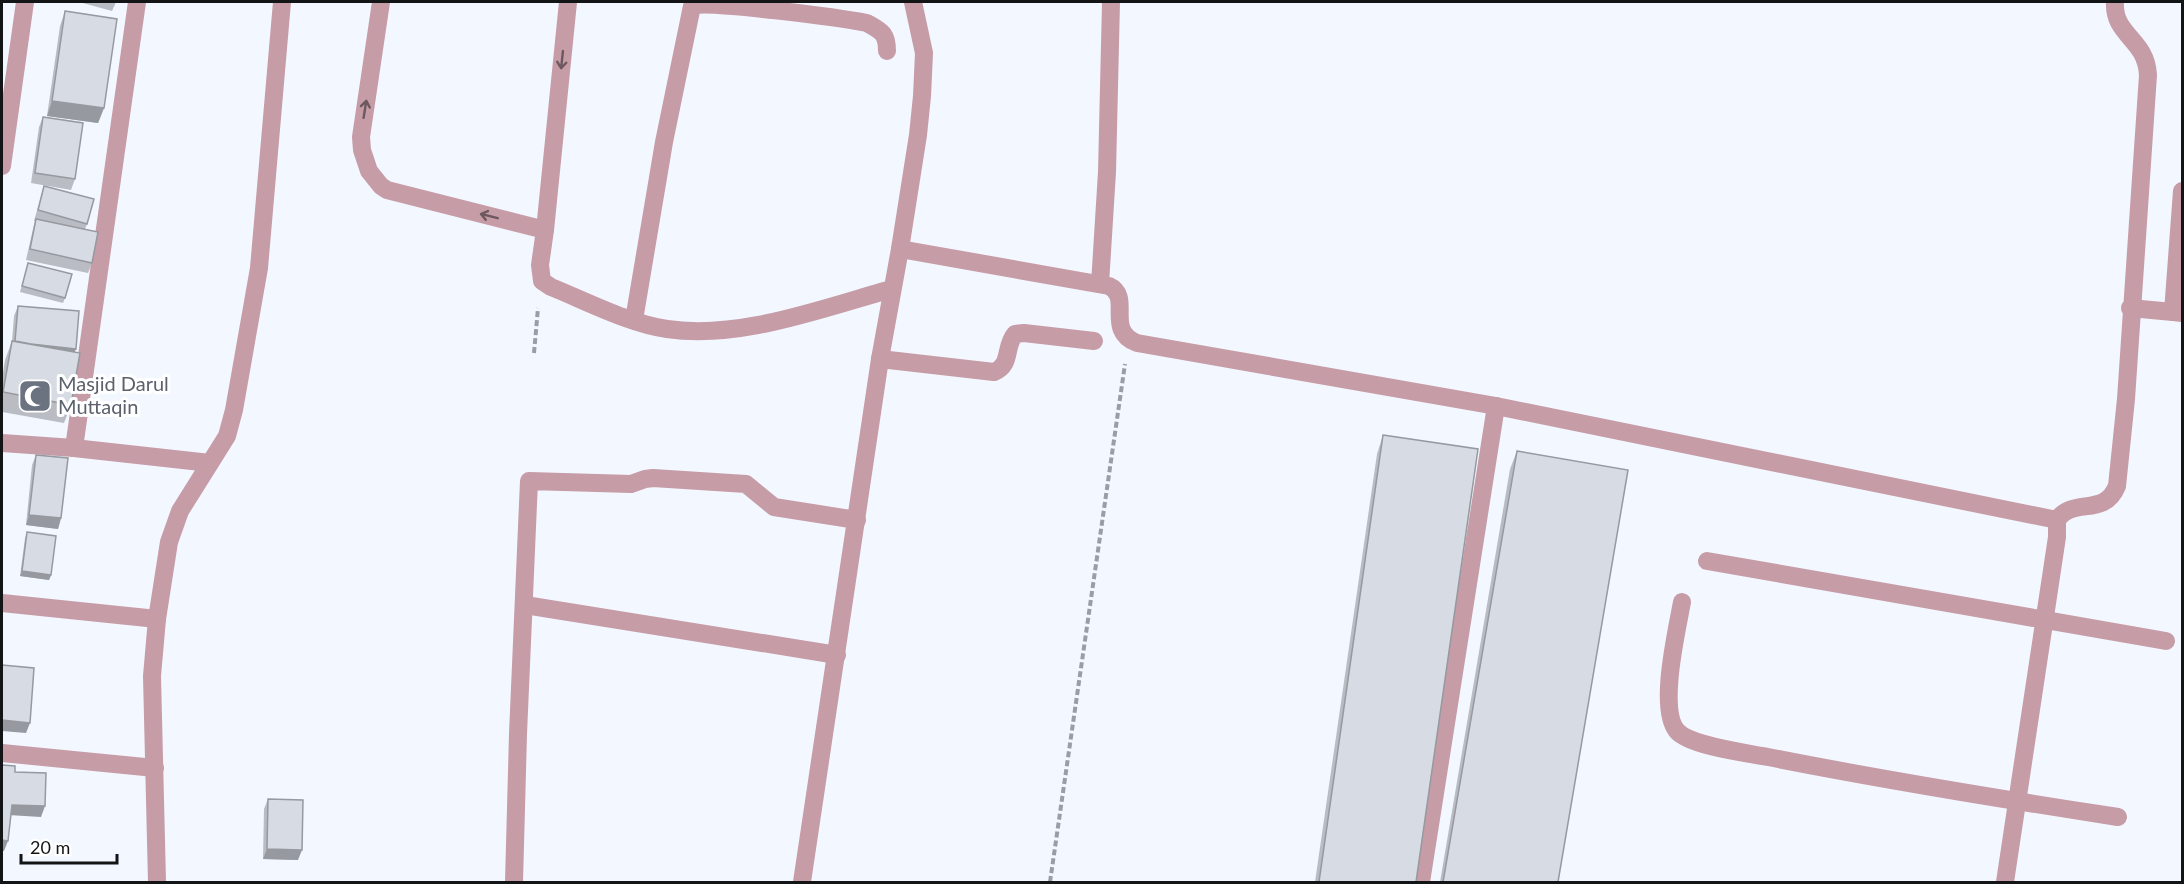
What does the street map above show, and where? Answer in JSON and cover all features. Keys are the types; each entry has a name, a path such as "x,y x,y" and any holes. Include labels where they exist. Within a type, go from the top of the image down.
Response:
{"street":[{"path":"2,166 5,122 25,2"},
{"path":"74,447 137,2"},
{"path":"158,882 152,676 157,619 169,542 180,511 227,436 234,410 259,268 282,2"},
{"path":"381,2 361,137 365,159 374,179 387,190 545,230"},
{"path":"568,2 540,265 542,281 634,320 665,329 696,332 766,323 892,289"},
{"path":"802,882 880,359 900,249 922,96 924,53 913,2"},
{"path":"1100,284 1107,172 1111,2"},
{"path":"2005,882 2057,537 2057,520 2066,511 2095,506 2106,501 2113,495 2117,486 2126,399 2130,309 2148,75 2144,55 2116,18 2115,2"},
{"path":"634,320 664,142 692,6 700,3 835,10 878,29 887,40 887,51"},
{"path":"2130,309 2178,313 2182,191"},
{"path":"900,249 1109,286 1116,291 1120,328 1123,335 1128,340 1137,343 1496,406 2057,520"},
{"path":"880,359 994,372 1003,368 1006,363 1010,342 1015,334 1094,341"},
{"path":"1421,882 1496,406"},
{"path":"2,443 74,447 210,464"},
{"path":"514,882 529,481 631,484 653,478 746,484 774,507 857,520"},
{"path":"1707,561 2166,641"},
{"path":"1682,602 1668,706 1671,722 1677,731 1686,737 1713,746 1799,763 2018,802 2118,817"},
{"path":"2,603 157,619"},
{"path":"525,605 837,655"},
{"path":"2,753 155,768"}],"path":[{"path":"534,353 542,281"},
{"path":"1050,882 1128,340"}],"building":[{"path":"65,11 117,19 104,108 52,101"},
{"path":"43,117 83,123 75,179 35,173"},
{"path":"44,186 94,199 87,224 38,210"},
{"path":"36,219 98,232 92,263 30,249"},
{"path":"28,263 72,274 65,298 22,286"},
{"path":"18,306 79,311 76,349 15,341"},
{"path":"12,341 80,353 71,405 3,392"},
{"path":"1383,435 1478,449 1416,882 1319,882"},
{"path":"1517,451 1628,470 1558,882 1443,882"},
{"path":"36,455 68,458 61,518 29,515"},
{"path":"27,532 56,536 51,575 22,571"},
{"path":"2,665 34,668 30,723 2,720"},
{"path":"2,765 15,766 15,772 46,773 45,806 12,805 8,841 2,840"},
{"path":"268,799 303,800 302,850 267,849"}],"place":[{"name":"Masjid Darul Muttaqin","path":"35,396"}]}
